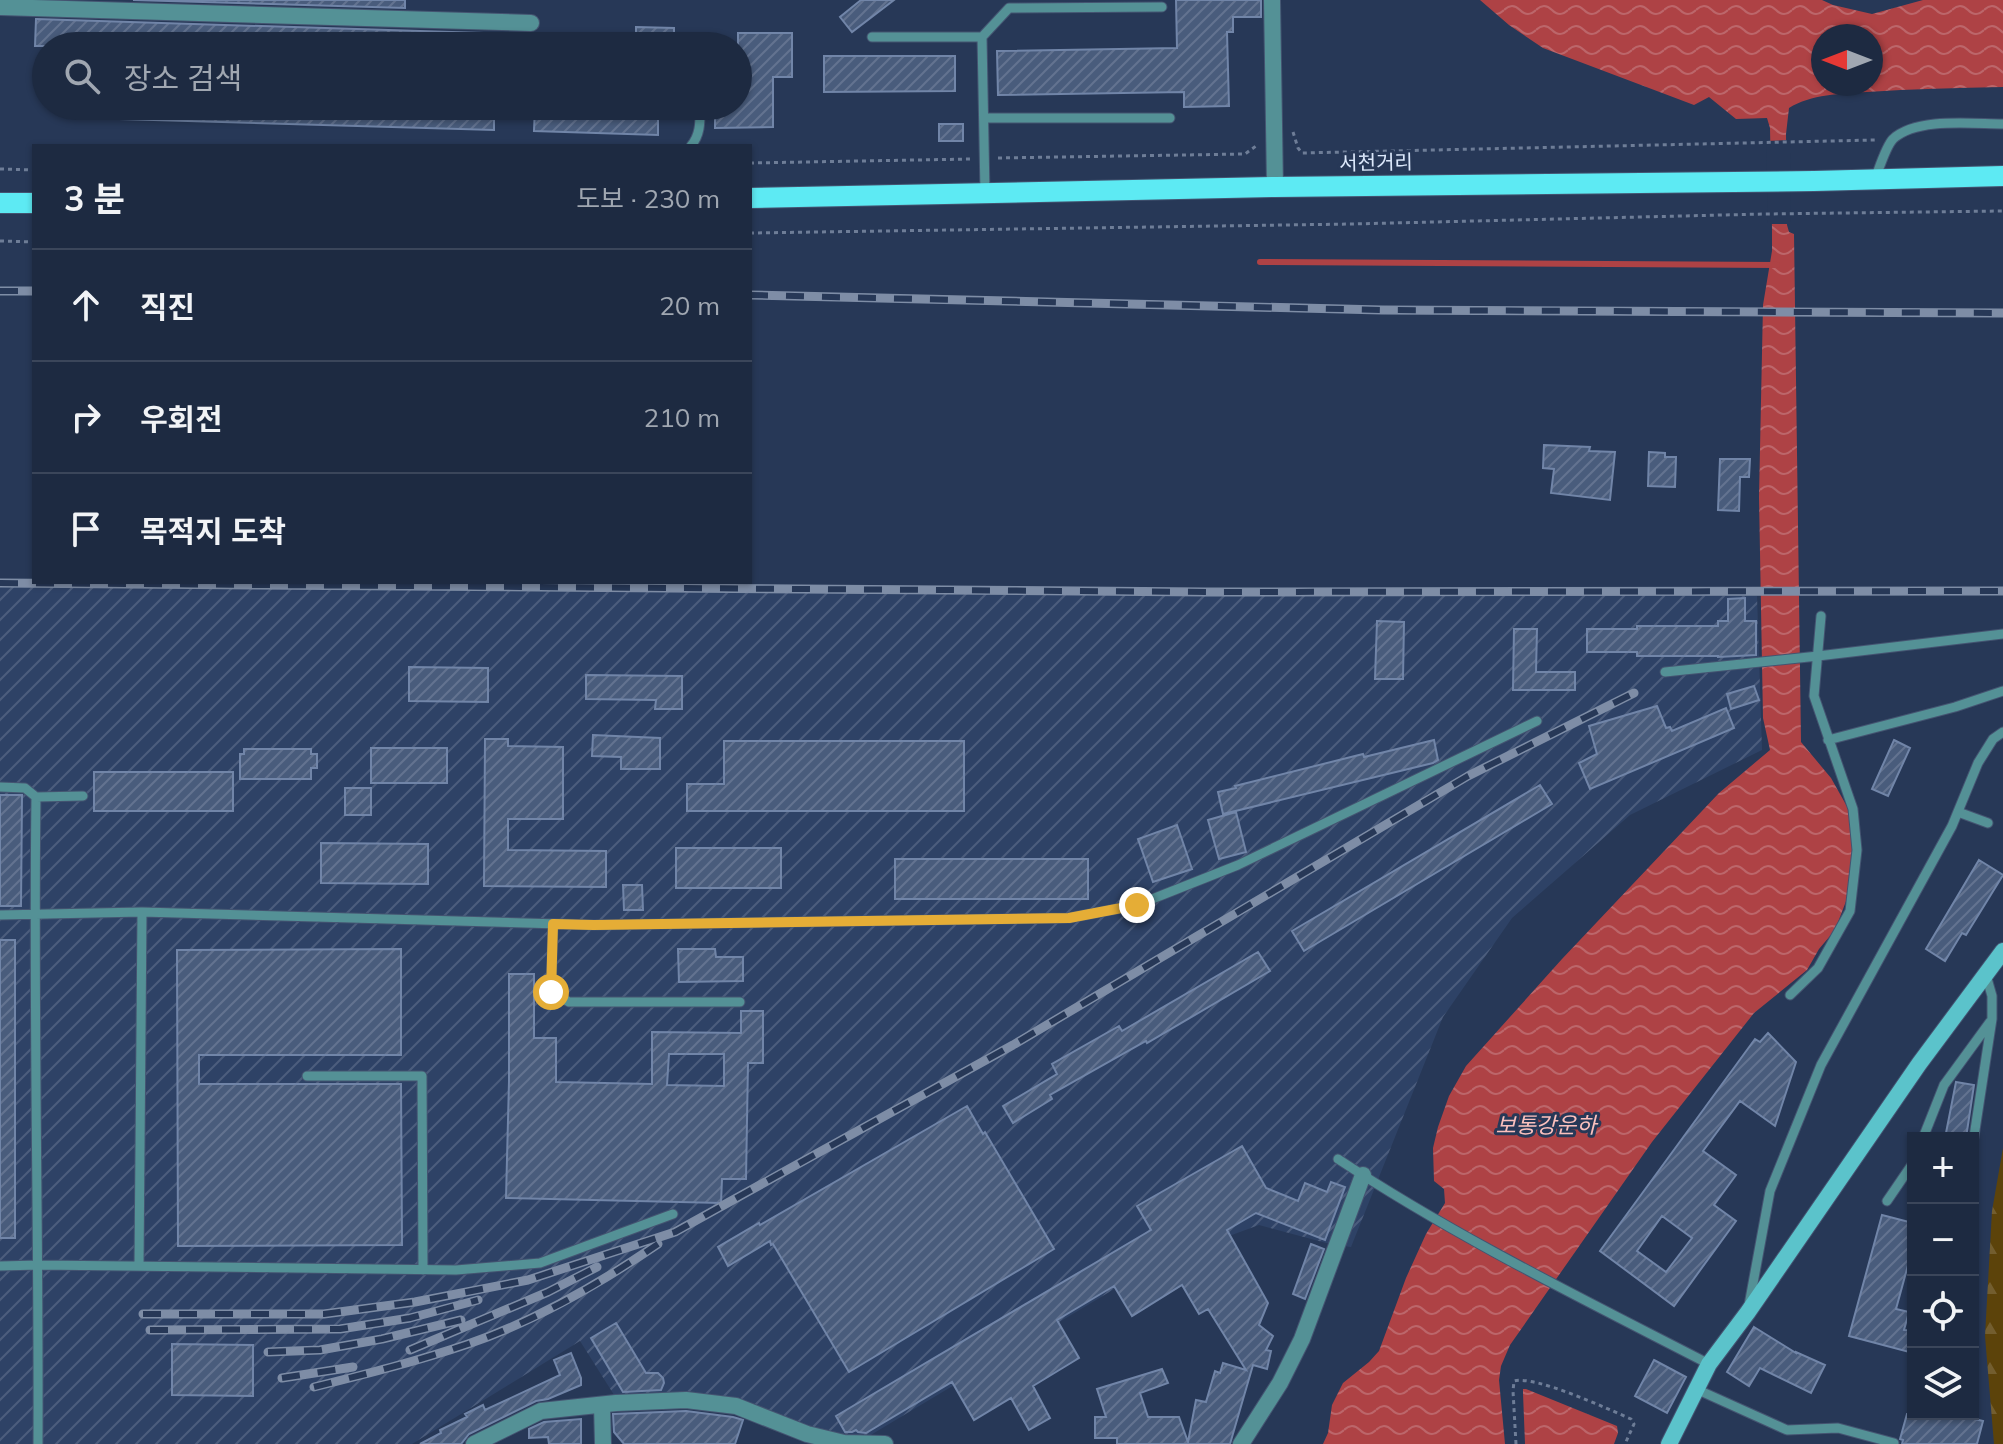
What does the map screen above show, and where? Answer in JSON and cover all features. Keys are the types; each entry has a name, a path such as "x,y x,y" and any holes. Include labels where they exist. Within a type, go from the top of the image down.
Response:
{"main road":[{"name":"서천거리","path":"752,198 2003,176"},
{"path":"0,203 32,203"}],"street":[{"path":"1272,0 1275,187"},
{"path":"0,7 531,23"},
{"path":"1669,1444 1709,1364 1919,1064 2003,951"},
{"path":"1241,1444 1280,1383 1302,1339 1363,1175"},
{"path":"474,1444 541,1411 686,1400 736,1406 807,1434 844,1443 885,1444"},
{"path":"602,1405 603,1436 617,1444"}],"lane":[{"path":"985,193 982,37 1009,8 1044,4 1162,7"},
{"path":"872,37 982,37"},
{"path":"984,118 1170,118"},
{"path":"693,144 697,139 700,120"},
{"path":"1875,179 1892,140 1911,129 1931,124 2003,124"},
{"path":"1790,995 1818,968 1850,911 1857,850 1853,809 1814,696 1821,616"},
{"path":"1665,672 2003,634"},
{"path":"1828,740 1955,707 2003,691"},
{"path":"0,915 142,912 594,925 1069,918 1137,905 1238,865 1537,721"},
{"path":"1748,1312 1770,1191 1821,1065 1952,826 1978,763 1993,739 2003,732"},
{"path":"0,787 25,788 36,797 83,796"},
{"path":"36,797 38,1444"},
{"path":"1958,812 1988,823"},
{"path":"139,1266 142,912"},
{"path":"553,924 551,992 569,1002 740,1002"},
{"path":"1975,1132 1992,1019 1992,996 1986,975"},
{"path":"1925,1132 1944,1085 1992,1019"},
{"path":"307,1076 422,1076 423,1270"},
{"path":"1338,1159 1426,1215 1709,1364"},
{"path":"1887,1201 1907,1174"},
{"path":"0,1266 456,1270 540,1263 673,1214"},
{"path":"1696,1389 1787,1430 1838,1428 1863,1439 1894,1443"}],"path":[{"path":"1292,125 1302,153 1798,142"},
{"path":"0,169 32,170"},
{"path":"752,233 2003,211"},
{"path":"0,241 32,242"},
{"path":"1516,1444 1513,1391 1514,1381 1522,1379 1631,1419 1634,1424 1625,1444"}],"shaded area":[{"path":"0,583 1757,596 1762,750 1630,815 1512,918 1443,1017 1351,1247 1259,1225 1161,1261 869,1436 828,1435 720,1395 616,1398 580,1341 412,1444 0,1444"}],"green space":[{"path":"2003,1148 2003,1444 1994,1444 1985,1336 1992,1211"}],"water":[{"name":"보통강운하","path":"1480,0 1822,0 1872,14 1923,0 2003,0 2003,87 1883,91 1883,24 1811,24 1811,96 1823,96 1789,108 1786,134 1787,225 1789,232 1794,234 1801,742 1831,778 1849,810 1853,865 1848,896 1835,930 1807,970 1754,1013 1652,1142 1510,1345 1499,1380 1505,1444 1323,1444 1332,1405 1343,1383 1379,1351 1406,1278 1426,1234 1445,1203 1444,1189 1434,1181 1433,1148 1449,1096 1466,1066 1719,793 1770,750 1763,718 1759,497 1763,305 1772,251 1770,128 1767,118 1736,119 1709,97 1694,105 1543,48"},
{"path":"1523,1389 1617,1426 1614,1444 1525,1444"}],"pier":[{"path":"1790,140 1791,224 1768,224 1766,141"}],"building":[{"path":"133,0 405,0 405,8"},
{"path":"861,0 894,0 852,32 840,17"},
{"path":"1176,0 1261,0 1261,17 1233,17 1233,32 1227,32 1229,106 1184,107 1184,92 998,95 997,51 1177,48"},
{"path":"36,19 451,32 36,32"},
{"path":"636,27 674,28 674,32 636,32"},
{"path":"752,33 792,33 792,77 773,77 773,127 715,128 715,120 752,120"},
{"path":"824,56 955,56 955,91 824,92"},
{"path":"154,120 494,120 494,130"},
{"path":"534,120 658,120 658,135 534,131"},
{"path":"939,124 963,124 963,141 939,141"},
{"path":"1544,445 1590,447 1589,451 1615,452 1610,500 1551,493 1554,469 1543,468"},
{"path":"1649,452 1676,457 1675,487 1648,486"},
{"path":"1720,459 1750,459 1749,477 1740,477 1739,511 1718,510"},
{"path":"1745,598 1745,621 1756,621 1756,655 1637,656 1637,652 1587,652 1587,629 1718,626 1718,621 1728,621 1728,599"},
{"path":"1377,621 1404,622 1403,679 1375,679"},
{"path":"1514,629 1537,629 1536,672 1575,672 1575,690 1513,690"},
{"path":"409,667 488,668 488,702 409,701"},
{"path":"586,675 682,676 682,709 655,709 656,700 586,699"},
{"path":"1754,686 1759,700 1731,709 1727,694"},
{"path":"1657,706 1666,728 1670,727 1672,731 1726,708 1734,728 1590,789 1579,763 1597,754 1589,726"},
{"path":"593,735 660,738 660,769 621,769 621,757 592,756"},
{"path":"485,739 508,739 508,746 563,747 563,819 508,819 508,850 606,851 606,887 484,886"},
{"path":"1434,740 1438,760 1433,763 1223,814 1218,792 1235,786"},
{"path":"1894,740 1910,748 1888,796 1872,789"},
{"path":"724,741 964,741 964,811 687,811 687,784 724,784"},
{"path":"371,748 447,748 447,783 371,783"},
{"path":"244,749 311,749 311,754 317,754 317,768 311,768 311,779 240,779 240,754 244,754"},
{"path":"94,772 233,772 233,811 94,811"},
{"path":"1540,785 1552,804 1304,951 1292,931"},
{"path":"345,788 371,788 371,815 345,815"},
{"path":"0,795 22,795 21,906 0,906"},
{"path":"1236,812 1246,852 1219,859 1208,820"},
{"path":"1177,825 1192,869 1153,882 1138,839"},
{"path":"321,843 428,844 428,884 321,883"},
{"path":"676,848 781,848 781,888 676,888"},
{"path":"895,859 1088,859 1088,899 895,899"},
{"path":"1979,860 2003,875 1966,935 1962,933 1945,961 1926,949"},
{"path":"623,885 642,885 643,910 624,910"},
{"path":"0,940 15,940 15,1238 0,1238"},
{"path":"401,949 401,1055 199,1055 199,1084 401,1084 402,1245 178,1246 177,950"},
{"path":"678,949 715,949 716,957 743,957 743,981 679,982"},
{"path":"1258,952 1270,971 1050,1095 1052,1099 1013,1123 1003,1106 1057,1074 1052,1064 1119,1026 1122,1031"},
{"path":"509,974 534,974 534,1038 556,1038 556,1082 652,1084 652,1032 741,1033 741,1011 763,1011 763,1063 748,1063 746,1179 722,1179 721,1203 506,1198","holes":["669,1054 724,1054 724,1086 667,1085"]},
{"path":"1768,1033 1796,1062 1775,1126 1740,1101 1703,1151 1736,1175 1714,1205 1736,1221 1674,1306 1600,1251 1755,1039 1760,1042","holes":["1662,1216 1692,1238 1666,1272 1637,1251"]},
{"path":"1956,1082 1974,1085 1967,1132 1946,1132"},
{"path":"967,1106 1054,1249 849,1372 770,1241 728,1266 718,1247"},
{"path":"1242,1146 1266,1188 1298,1201 1305,1183 1327,1192 1331,1182 1345,1187 1325,1240 1256,1213 1227,1230 1268,1303 1259,1325 1273,1336 1266,1350 1271,1351 1267,1369 1253,1365 1230,1444 1117,1444 1117,1438 1095,1438 1095,1417 1106,1417 1097,1389 1162,1369 1168,1383 1140,1393 1148,1417 1179,1417 1188,1442 1196,1400 1206,1402 1215,1371 1220,1373 1223,1363 1246,1370 1208,1309 1199,1314 1182,1285 1132,1316 1114,1286 1057,1320 1079,1358 1033,1386 1050,1418 1029,1430 1011,1398 974,1420 952,1382 866,1433 856,1430 845,1432 836,1416 1151,1230 1137,1206"},
{"path":"1882,1215 1907,1221 1907,1269 1896,1309 1907,1312 1904,1330 1907,1330 1907,1351 1849,1336"},
{"path":"1311,1244 1324,1249 1305,1299 1293,1294"},
{"path":"616,1323 646,1373 658,1373 663,1378 661,1390 623,1392 591,1338"},
{"path":"1754,1327 1796,1353 1825,1365 1811,1393 1760,1368 1749,1386 1727,1372"},
{"path":"172,1344 253,1345 253,1396 172,1395"},
{"path":"571,1353 581,1385 536,1401 469,1434 461,1444 420,1444 483,1405 485,1410 560,1375 554,1360"},
{"path":"1654,1360 1686,1377 1667,1413 1635,1396"},
{"path":"686,1411 743,1420 735,1444 624,1444 614,1432 613,1414"},
{"path":"1907,1414 1907,1420 1983,1421 1977,1444 1902,1444 1903,1440 1900,1439"},
{"path":"581,1419 581,1444 549,1444 548,1437 529,1438 529,1429 544,1422"}],"waterway":[{"path":"1260,262 1777,265"}],"railway":[{"path":"0,291 32,291"},
{"path":"752,295 1382,310 2003,313"},
{"path":"0,583 32,583"},
{"path":"134,584 1206,592 2003,591"},
{"path":"143,1314 324,1314 415,1302 528,1280 675,1232 1013,1045 1468,776 1634,693"},
{"path":"314,1387 411,1362 493,1335 566,1300 658,1244"},
{"path":"410,1350 548,1292 597,1267"},
{"path":"150,1330 340,1329 410,1318 478,1300"},
{"path":"268,1352 320,1350 461,1320"},
{"path":"282,1378 353,1367"}],"route":[{"path":"551,992 553,924 1069,918 1137,905"}]}
